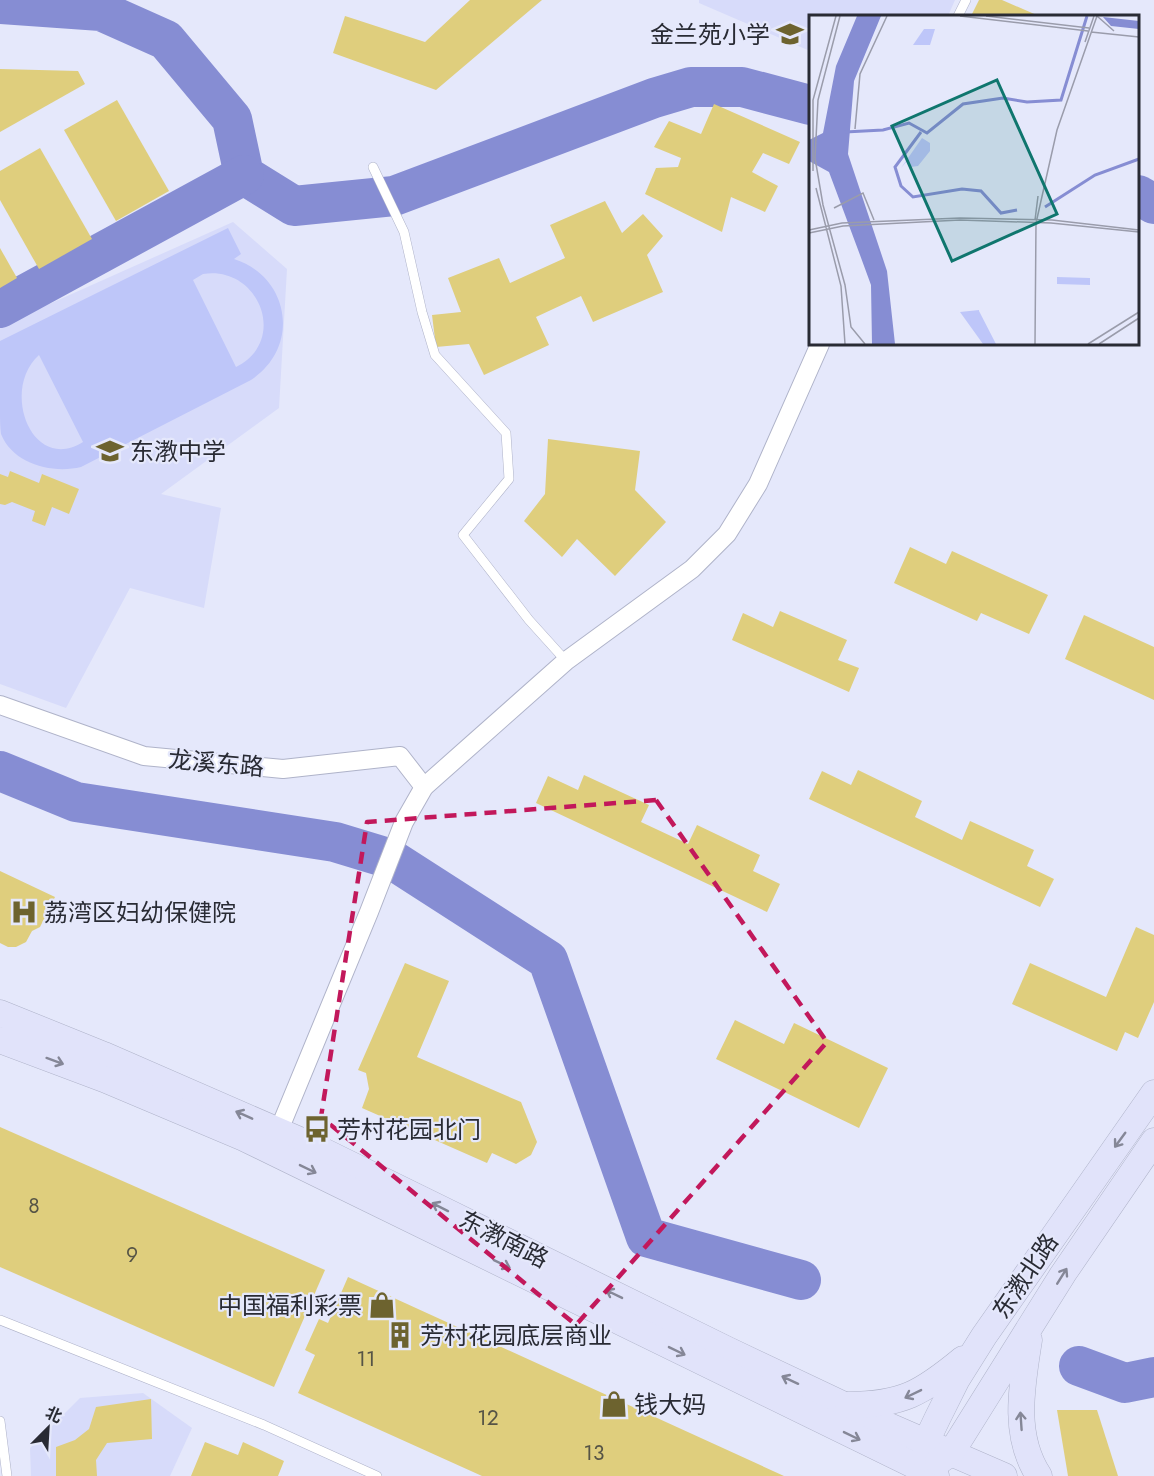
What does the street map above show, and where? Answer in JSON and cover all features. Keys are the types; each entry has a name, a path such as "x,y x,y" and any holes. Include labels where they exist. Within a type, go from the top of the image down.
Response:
{"street":[{"path":"279,1130 404,822 424,787 566,661 692,569 727,534 758,484 820,345"},
{"name":"龙溪东路","path":"0,705 144,756 283,769 399,756 424,787"},
{"name":"东漖南路","path":"0,1012 104,1054 279,1130 843,1405 1004,1476"},
{"name":"东漖南路","path":"0,1040 104,1079 244,1138 928,1474"},
{"name":"东漖北路","path":"928,1474 927,1442 957,1379 1032,1265 1154,1093"},
{"name":"东漖北路","path":"928,1474 951,1453 1115,1195 1154,1141"},
{"path":"1032,1326 1021,1407 1022,1431 1027,1454 1039,1476"},
{"path":"843,1405 873,1404 905,1398 934,1383 977,1347"}],"lane":[{"path":"958,15 966,0"},
{"path":"373,167 404,232 422,312 435,355 506,433 509,479 463,535 529,621 566,661"},
{"path":"0,1320 264,1425 377,1476"},
{"path":"0,1421 7,1476"}],"highlighted area":[{"path":"656,800 827,1042 576,1325 321,1117 367,822"}],"shaded area":[{"name":"金兰苑小学","path":"699,0 955,0 948,15 809,15 809,51 699,3"},
{"name":"东漖中学","path":"233,222 287,269 279,408 161,494 221,508 204,608 130,588 66,708 0,684 0,326"},
{"path":"228,228 241,254 234,259 253,268 267,281 277,296 282,314 282,332 277,350 267,366 251,380 81,467 70,469 46,468 24,459 14,453 1,434 0,341","holes":["203,274 223,274 239,281 252,293 260,307 264,324 261,340 252,355 236,367 193,280","39,355 83,442 65,449 49,447 36,438 27,424 22,406 22,388 28,370"]},
{"path":"143,1393 192,1428 170,1476 31,1476 30,1448 80,1398"}],"building":[{"path":"470,0 542,0 436,90 333,53 345,16 425,42"},
{"path":"979,0 1002,0 1037,15 972,15"},
{"path":"0,69 78,71 85,84 0,132"},
{"path":"117,100 169,191 116,221 64,130"},
{"path":"714,104 800,142 789,164 763,153 752,172 778,186 765,212 731,197 722,232 645,194 656,168 678,167 681,158 654,147 669,121 701,134"},
{"path":"40,148 92,239 39,269 0,200 0,171"},
{"path":"605,201 622,233 643,214 663,236 647,255 663,292 593,322 581,296 536,317 549,345 484,375 469,344 436,347 432,315 461,312 448,278 499,258 510,283 565,258 550,225"},
{"path":"0,248 17,278 0,288"},
{"path":"548,439 640,451 635,490 666,522 615,576 577,539 562,557 524,521 545,494"},
{"path":"10,471 39,483 42,474 79,489 69,514 52,507 45,526 32,521 35,511 12,502 5,505 0,504 0,474 8,477"},
{"path":"910,547 946,564 952,551 1048,595 1029,634 981,613 977,621 894,583"},
{"path":"780,611 847,640 838,660 859,668 849,692 732,640 743,613 773,627"},
{"path":"1084,615 1154,647 1154,700 1065,659"},
{"path":"858,770 922,801 915,817 962,840 970,821 1034,850 1027,866 1054,879 1040,907 809,799 822,771 851,785"},
{"path":"584,775 649,805 641,822 688,844 697,825 760,855 753,871 780,884 767,912 536,803 548,776 578,790"},
{"name":"荔湾区妇幼保健院","path":"0,871 55,897 40,927 32,931 26,942 16,947 8,947 0,943"},
{"path":"1136,927 1154,935 1154,1002 1138,1038 1125,1032 1117,1051 1012,1004 1030,963 1106,997"},
{"path":"405,963 449,981 417,1057 521,1102 537,1142 531,1155 516,1164 492,1153 487,1163 362,1108 369,1089 366,1073 358,1070"},
{"path":"735,1020 784,1044 794,1023 888,1068 859,1128 716,1059"},
{"path":"0,1127 325,1270 274,1387 0,1267"},
{"name":"芳村花园底层商业","path":"348,1277 784,1476 482,1476 298,1393 315,1355 305,1350 319,1319 328,1323"},
{"path":"151,1399 152,1439 107,1443 96,1460 97,1476 56,1476 56,1447 75,1440 89,1429 96,1407"},
{"path":"1057,1410 1097,1410 1118,1476 1068,1476"},
{"path":"205,1442 238,1455 243,1442 284,1461 278,1476 191,1476"}],"waterway":[{"path":"0,4 101,11 166,40 232,119 244,175 294,206 394,196 654,98 691,87 742,87 809,105"},
{"path":"0,308 244,175"},
{"path":"1139,196 1154,204"},
{"path":"0,771 76,802 335,842 391,859 548,960 646,1237 801,1280"},
{"path":"1079,1366 1125,1383 1154,1377"}],"place":[{"name":"金兰苑小学","path":"790,34"},
{"name":"东漖中学","path":"110,451"},
{"name":"荔湾区妇幼保健院","path":"24,912"},
{"name":"芳村花园北门","path":"317,1129"},
{"name":"中国福利彩票","path":"382,1305"},
{"name":"芳村花园底层商业","path":"400,1335"},
{"name":"钱大妈","path":"614,1404"}]}
